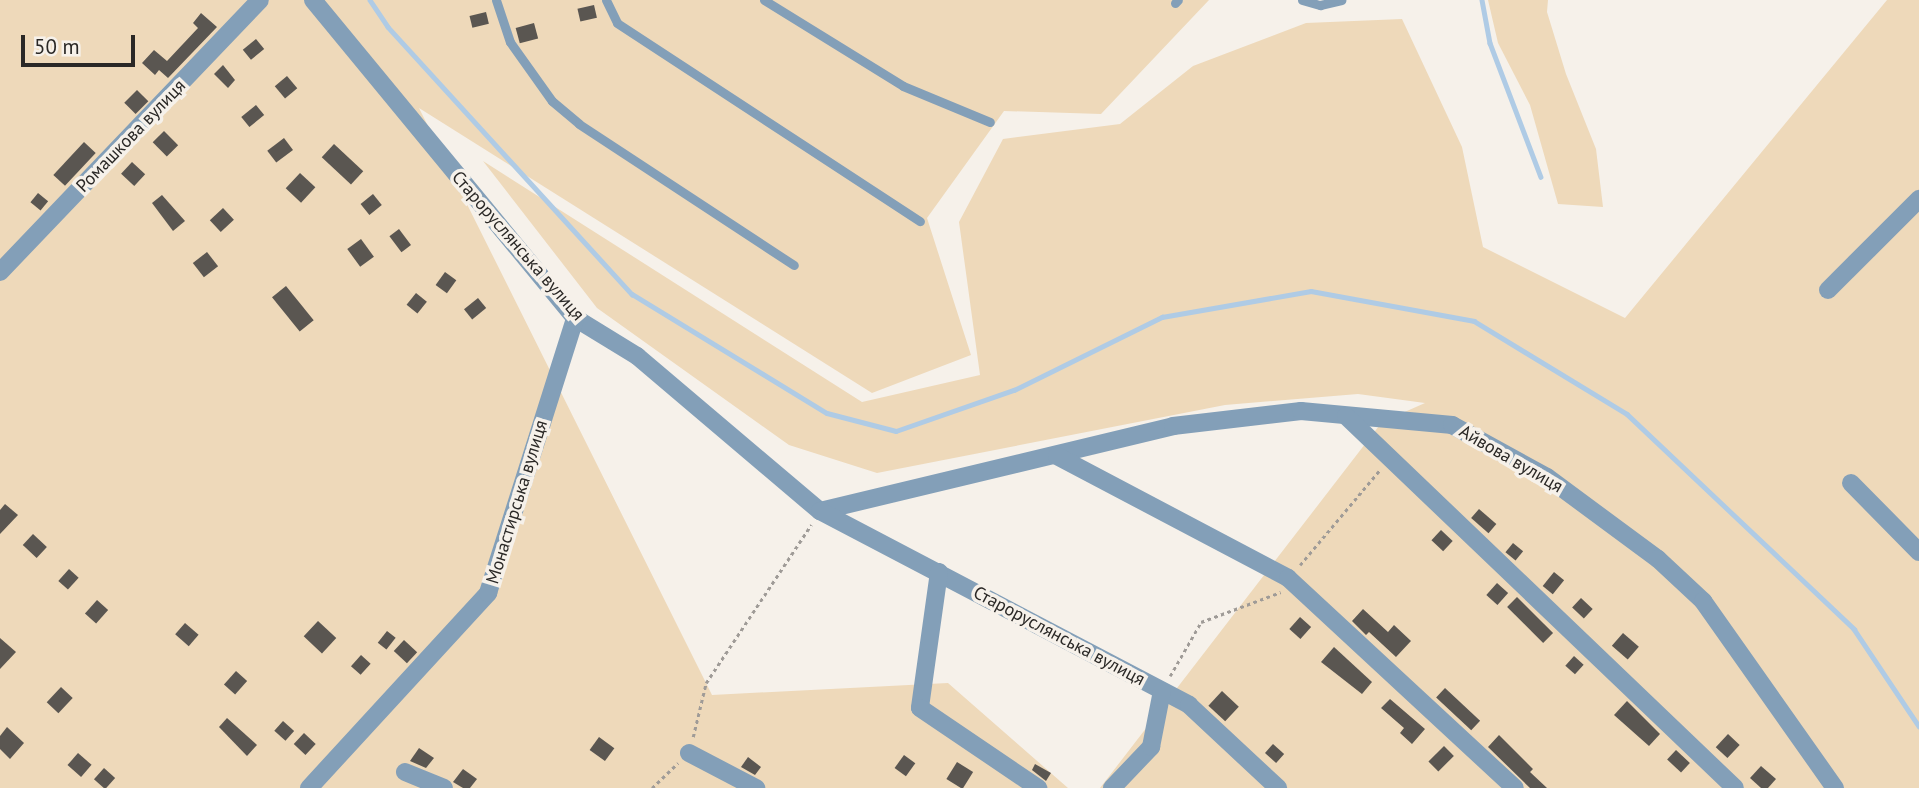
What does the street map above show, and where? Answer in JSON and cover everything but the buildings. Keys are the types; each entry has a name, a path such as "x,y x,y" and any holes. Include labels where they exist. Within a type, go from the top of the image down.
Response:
{"street":[{"name":"Ромашкова вулиця","path":"0,272 260,0"},
{"name":"Староруслянська вулиця","path":"313,0 575,318 637,356 820,511 1189,705 1278,788"},
{"path":"1828,290 1919,199"},
{"name":"Монастирська вулиця","path":"309,788 488,593 575,318"},
{"name":"Айвова вулиця","path":"1057,456 1172,426 1301,411 1452,425 1547,477 1658,559 1703,601 1835,788"},
{"path":"1346,416 1735,788"},
{"path":"820,511 1057,456 1293,582 1515,788"},
{"path":"1851,483 1919,552"},
{"path":"939,572 920,708 1038,788"},
{"path":"1112,788 1151,747 1162,691"},
{"path":"689,753 756,788"},
{"path":"405,772 444,788"}],"lane":[{"path":"496,0 510,42 552,102 579,124 794,265"},
{"path":"606,0 617,23 920,221"},
{"path":"764,0 903,86 990,122"},
{"path":"1302,0 1320,5 1340,0"}],"path":[{"path":"1162,691 1200,622 1293,582 1390,457"},
{"path":"652,788 689,753 706,683 820,511"}],"shaded area":[{"path":"0,0 1209,0 1101,114 1004,111 927,218 971,355 872,393 419,108 712,695 948,683 1068,788 0,788"},
{"path":"1488,0 1548,0 1547,12 1566,74 1596,149 1603,207 1558,204 1530,105 1498,43"},
{"path":"1887,0 1919,0 1919,788 1100,788 1382,422 1425,403 1358,394 1225,405 877,473 789,445 597,308 483,161 862,402 980,375 959,222 1003,139 1120,124 1193,66 1306,23 1402,19 1462,147 1483,247 1625,318"}],"waterway":[{"path":"370,0 388,27 632,294 827,413 896,431 1014,390 1162,317 1311,291 1474,321 1627,414 1854,629 1919,726"},
{"path":"1482,0 1490,43 1541,177"}]}
